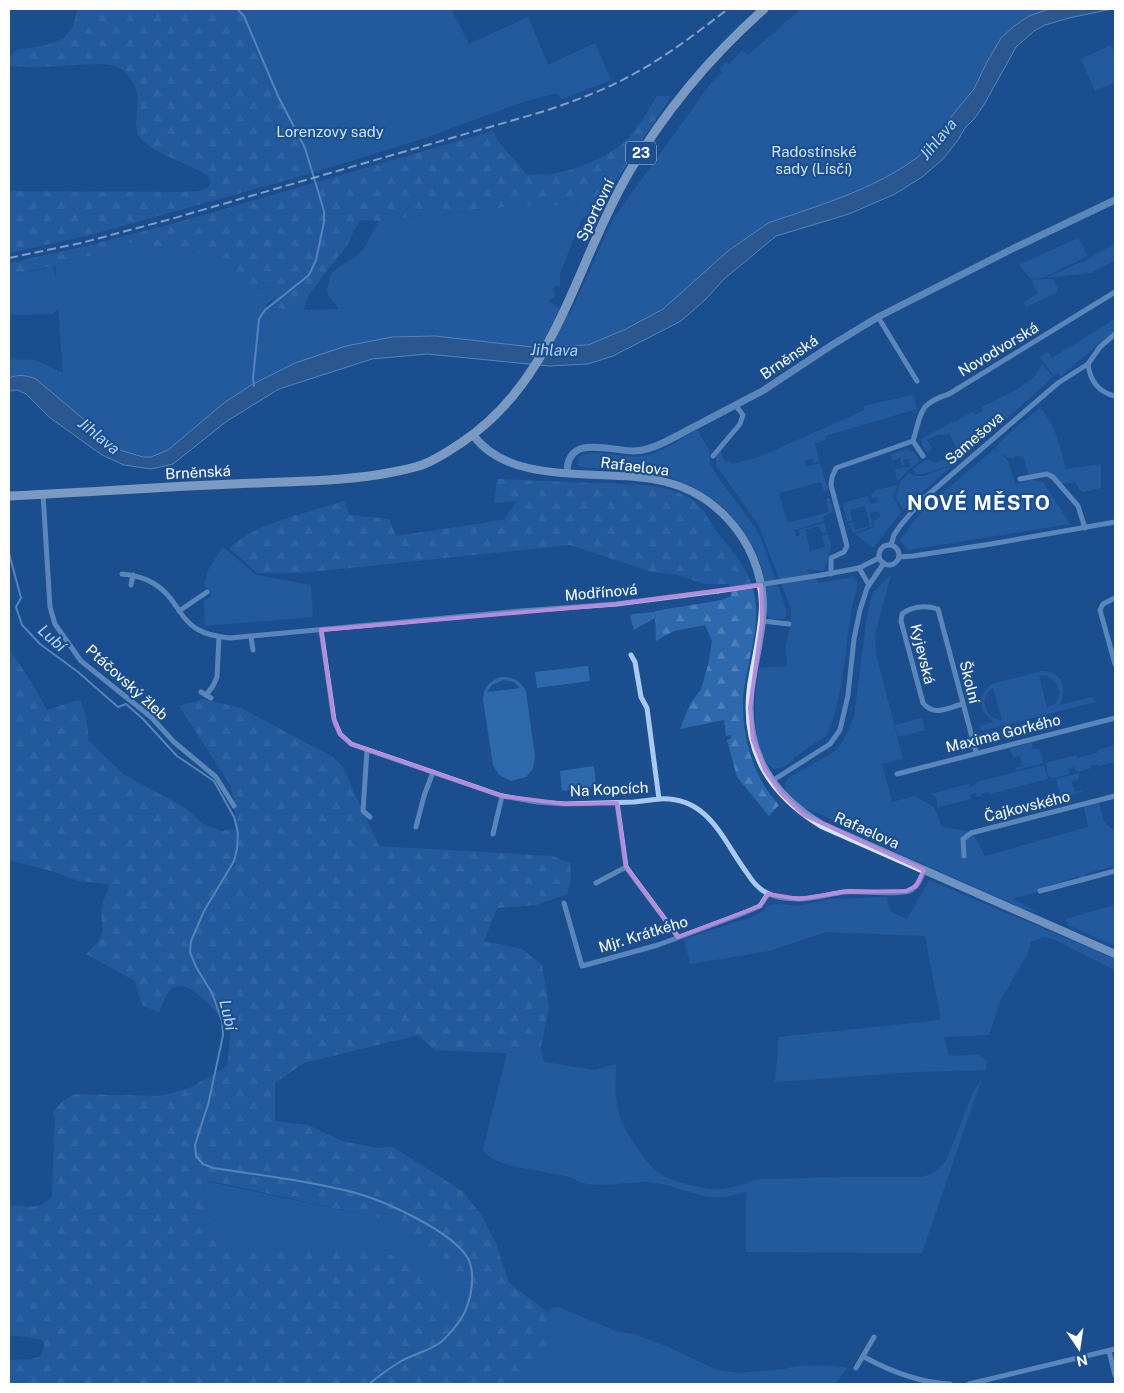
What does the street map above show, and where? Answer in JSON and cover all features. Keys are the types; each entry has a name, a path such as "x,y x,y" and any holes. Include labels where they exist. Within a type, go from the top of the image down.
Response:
{"main road":[{"name":"Sportovní","path":"473,435 498,413 526,381 546,348 611,206 649,140 690,85 725,46 764,9"},
{"path":"473,435 480,443 498,456 520,466 536,470 567,473"},
{"name":"Brněnská","path":"9,496 350,478 420,466 473,435"},
{"name":"Rafaelova","path":"567,473 660,480 685,488 712,504 735,526 753,558 762,588 762,621 751,687 750,717 755,747 762,765 789,802 822,825 1115,954"}],"street":[{"name":"Brněnská","path":"567,473 571,456 579,450 590,447 633,451 646,450 667,441 736,406 878,317 1115,200"},
{"name":"Novodvorská","path":"913,441 925,405 932,400 949,394 1115,292"},
{"path":"878,317 917,381"},
{"name":"Samešova","path":"879,558 880,549 885,545 891,545 894,535 900,526 922,500 1058,383 1088,364 1100,348 1115,334"},
{"path":"1088,364 1095,386 1108,395 1115,396"},
{"path":"713,456 740,424 743,415 736,406"},
{"path":"831,574 831,559 844,552 847,546 831,485 836,468 913,441 923,456"},
{"path":"1020,479 1047,474 1053,477 1078,506 1085,528"},
{"name":"Ptáčovský žleb","path":"43,494 50,608 55,624 81,661 151,717 174,742 216,777 234,806"},
{"path":"884,564 893,564 898,557 1115,522"},
{"path":"891,545 896,548 898,557"},
{"path":"879,558 884,564"},
{"name":"Modřínová","path":"218,637 230,638 624,603 831,574 859,568 879,558"},
{"path":"772,781 830,744 840,730 848,695 854,639 860,610 869,585 884,564"},
{"path":"859,568 869,585"},
{"path":"122,574 133,575 153,582 164,590 185,619 196,628 209,635 218,637 217,677 206,695"},
{"path":"131,585 133,575"},
{"path":"179,611 207,592"},
{"path":"1115,598 1103,604 1100,610 1115,664"},
{"name":"Kyjevská","path":"941,617 938,609 927,606 906,610 902,614 901,621 923,703 928,709 934,711 962,704"},
{"name":"Školní","path":"941,617 962,704 976,752"},
{"path":"762,621 788,624"},
{"name":"Na Kopcích","path":"321,630 337,728 351,744 502,796 537,802 565,804 617,803 660,799 647,708 641,696 635,662 630,655"},
{"path":"251,636 253,650"},
{"name":"Maxima Gorkého","path":"897,774 976,752 1115,718"},
{"path":"367,750 363,811 370,817"},
{"path":"416,827 424,796 433,772"},
{"path":"493,834 502,796"},
{"name":"Čajkovského","path":"964,856 963,839 971,833 1115,796"},
{"path":"660,799 677,800 695,807 705,814 718,827 755,883 768,894 799,899 844,892 906,891 916,886 924,870"},
{"path":"617,803 626,867 678,937"},
{"path":"596,883 626,867"},
{"path":"1040,890 1115,871"},
{"name":"Mjr. Krátkého","path":"564,903 582,966 678,937 753,910 760,906 768,894"},
{"path":"856,1368 874,1337"},
{"path":"969,1384 1112,1350 1115,1375"},
{"path":"864,1357 885,1368 940,1384 950,1384"}],"highlighted area":[{"path":"761,585 762,621 750,708 753,740 765,770 781,793 804,815 924,870 916,886 906,891 844,892 799,899 768,894 760,906 678,937 626,867 617,803 565,804 502,796 351,744 340,734 334,720 321,630 616,604"}],"green space":[{"path":"78,9 244,10 255,43 256,52 269,85 281,95 309,174 90,235 9,253 9,191 179,192 198,191 208,188 210,182 208,176 200,171 157,151 142,140 136,126 138,99 136,89 128,75 120,68 100,64 39,67 9,66 9,59 17,50 47,45 64,38 73,26"},
{"name":"Lorenzovy sady","path":"238,9 451,9 469,44 528,17 548,65 595,43 611,80 562,99 557,93 523,102 425,138 309,174 281,95 269,85 256,52 255,43 244,10"},
{"name":"Radostínské sady (Lísčí)","path":"801,9 1049,9 1029,16 987,62 974,89 918,157 883,179 846,196 768,223 728,251 663,309 626,329 588,345 532,347 435,336 392,337 346,346 295,363 251,385 224,403 168,450 151,457 143,457 120,450 36,379 16,375 9,378 9,360 11,359 35,360 63,373 58,309 52,314 9,315 9,276 51,267 55,271 56,279 56,262 107,253 125,242 222,257 239,266 229,291 288,286 266,305 267,308 339,309 331,299 327,289 332,272 363,250 379,221 439,213 440,217 453,213 478,212 519,204 539,207 603,201 581,220 560,274 560,286 555,286 553,290 555,297 548,300 563,312 570,314 613,219 711,83 722,72 720,68 726,62 729,64 742,50 748,55"},
{"path":"1111,45 1115,55 1115,82 1095,91 1081,59"},
{"path":"657,96 671,96 603,201 539,207 519,204 478,212 453,213 439,217 438,213 379,221 361,220 348,244 309,294 304,310 267,308 287,286 228,291 239,266 222,257 125,242 107,253 56,262 54,268 47,267 9,276 9,263 172,224 493,131 498,141 526,174 553,174 568,171 611,152 622,144 638,126"},
{"path":"1078,238 1088,256 1042,278 1031,279 1019,265"},
{"path":"1115,243 1115,260 1091,273 1046,278 1082,263"},
{"path":"1053,279 1058,289 1056,293 1026,307 1024,302 1038,293 1031,280"},
{"path":"1115,319 1115,330 1061,376 1058,373 1054,376 1040,357 1048,352 1052,358"},
{"path":"1042,364 1053,377 1003,422 964,452 954,464 923,474 915,474 913,469 927,459 935,463 942,459 944,460 947,456 958,451 949,433 939,434 927,440 932,448 930,451 926,451 922,444 922,438 955,421 956,423 973,412 975,415 983,411 982,407 1025,384 1038,372"},
{"path":"913,395 917,409 825,436 826,440 815,443 819,461 814,463 812,459 804,461 806,467 820,463 828,489 824,491 821,482 779,493 787,523 829,512 826,499 830,498 833,511 823,517 824,521 794,530 796,537 800,535 799,530 824,523 827,532 822,533 819,526 805,530 810,551 825,547 822,536 828,534 831,546 824,571 806,569 819,583 854,577 858,584 853,603 839,696 827,735 793,758 794,760 783,767 774,769 766,762 757,738 755,707 757,678 759,668 787,666 786,645 791,624 791,609 758,524 716,465 716,456 720,450 725,462 729,461 732,464 759,457 865,410 863,406"},
{"path":"1040,408 1054,429 1066,469 1101,464 1101,488 1082,492 1075,482 1062,484 1052,474 1029,477 1023,456 1019,457 1018,455 1012,459 1001,454 1008,460 1015,484 1030,480 1043,482 1070,524 908,550 900,540 923,510 994,449 998,452 996,447 1008,434"},
{"path":"697,430 710,452 710,463 717,476 760,536 786,609 787,614 784,619 770,619 768,617 763,572 749,540 729,513 703,492 687,484 660,475 638,471 580,467 578,464 579,456 587,454 602,453 633,457 648,455"},
{"path":"907,449 914,452 920,461 898,481 895,469 910,467 909,459 903,460 904,465 902,466 900,458 893,461 890,455"},
{"path":"951,466 903,510 896,497 900,482 909,473 916,476 924,476"},
{"path":"497,479 646,485 683,494 703,510 715,530 742,565 754,594 756,606 755,630 744,687 743,711 748,747 756,770 768,792 779,805 769,816 737,777 727,740 731,738 731,735 726,736 724,720 680,729 690,704 701,689 708,665 712,641 705,625 674,631 656,641 655,611 721,600 731,596 729,584 705,584 678,575 652,572 570,545 301,573 257,573 229,548 241,539 269,525 344,501 350,515 389,519 396,536 503,520 517,501 494,503"},
{"path":"898,485 893,497 901,512 873,548 855,534 875,526 873,521 880,516 878,511 870,513 873,526 854,533 848,524 853,522 855,530 870,526 865,506 850,510 852,520 847,522 843,503 867,496 870,504 878,502 877,497 872,498 871,495 876,490"},
{"path":"223,547 256,575 311,585 313,617 205,626 204,601 212,596 207,587 204,586 208,570"},
{"path":"891,575 875,634 876,654 903,759 882,764 892,802 914,796 934,807 942,827 972,832 985,856 1088,827 1084,807 1099,803 1104,822 1113,830 1115,829 1115,866 1085,874 1084,882 1081,883 1079,876 1054,884 1054,887 1013,899 1039,913 1020,907 855,833 825,816 802,807 786,792 785,784 788,778 834,752 842,743 848,731 854,716 867,616 873,592"},
{"path":"655,612 655,618 634,630 630,616 633,614"},
{"path":"9,649 27,675 47,710 77,700 81,701 86,715 89,741 123,774 185,808 203,824 221,831 237,829 231,786 179,706 203,699 241,708 333,757 342,766 379,846 553,856 570,863 571,879 567,894 536,905 497,908 484,941 522,949 542,965 549,1007 541,1047 507,1053 434,1050 418,1035 304,1063 275,1083 275,1121 308,1125 342,1141 377,1148 393,1147 462,1191 480,1213 496,1244 509,1283 548,1312 550,1328 546,1346 536,1366 523,1384 9,1384 9,1360 39,1357 44,1347 44,1343 40,1339 9,1335 9,1205 38,1206 48,1201 52,1196 55,1118 53,1111 63,1101 75,1094 160,1096 190,1088 227,1066 231,1030 211,1006 193,991 183,987 175,987 168,993 159,1012 142,1005 135,981 86,954 94,947 101,935 103,903 109,889 109,884 78,881 54,872 9,860","holes":["205,1181 388,1220 454,1265 467,1297 465,1302 452,1311 433,1281 418,1264 411,1260 385,1254 364,1250 342,1249 234,1254 211,1227 204,1194"]},
{"path":"588,666 590,681 537,688 535,672"},
{"path":"1041,671 1048,672 1054,674 1062,682 1063,693 1059,705 1093,697 1095,702 981,731 980,726 994,722 985,714 981,704 983,694 992,684","holes":["1046,675 1055,681 1060,692 1056,703 1047,708 1039,676","993,688 1002,719 1001,720 990,715 985,707 984,702 988,692"]},
{"path":"506,677 517,680 526,692 535,756 533,769 526,777 511,781 499,775 493,765 483,700 486,688 498,678","holes":["503,680 514,682 520,688 487,692 492,685"]},
{"path":"922,718 925,730 898,737 895,725"},
{"path":"1037,741 1032,744 1033,749 1039,748 1043,763 1016,770 1015,768 1022,766 1020,756 1013,757 1010,749"},
{"path":"1115,745 1115,762 1090,766 1091,768 1076,772 1075,767 1069,768 1070,774 1052,778 1048,776 1046,763 1076,755 1077,758 1097,753 1098,750"},
{"path":"1044,765 1048,779 989,794 988,792 977,797 976,793 970,794 971,799 938,807 936,797 931,794 969,784 969,787 976,785 977,782"},
{"path":"594,766 596,786 562,791 560,771"},
{"path":"1079,773 1079,779 1072,781 1072,785 1075,792 1082,790 1083,792 1061,797 1056,779"},
{"path":"929,880 1115,959 1115,970 1055,940 1043,937 1031,942 1028,953 1000,1001 989,1035 944,1037 948,1054 952,1056 978,1054 987,1061 986,1070 916,1072 775,1082 779,1037 941,1020 925,936 826,932 769,951 690,964 684,939 752,917 762,912 769,905 798,906 831,899 887,897 890,911 907,919"},
{"path":"1115,905 1115,946 1068,925 1065,919"},
{"path":"541,1047 544,1062 595,1070 616,1064 617,1108 626,1129 642,1155 654,1169 666,1177 691,1185 716,1189 764,1179 921,1177 929,1175 946,1161 974,1090 981,1081 922,1253 746,1252 746,1192 716,1197 699,1195 649,1182 603,1185 587,1184 569,1177 509,1165 489,1156 483,1150 507,1053"},
{"path":"205,1181 388,1220 454,1265 467,1297 465,1302 452,1311 449,1307 362,1251 321,1249 234,1254 211,1227 204,1194"},
{"path":"558,1307 618,1332 634,1334 666,1346 717,1370 739,1373 816,1366 834,1366 846,1369 835,1384 523,1384 533,1371 543,1351 548,1336 548,1312"}],"water":[{"name":"Jihlava","path":"1049,9 1112,9 1069,18 1045,25 1034,31 1016,47 975,118 965,128 943,159 922,177 895,194 849,214 776,236 724,279 706,299 681,321 613,356 588,364 549,366 427,354 372,359 279,389 227,421 173,464 151,469 124,465 102,455 49,417 26,394 17,390 9,391 9,378 22,376 36,379 120,450 143,457 151,457 168,450 224,403 251,385 295,363 346,346 392,337 435,336 532,347 588,345 626,329 663,309 728,251 768,223 846,196 883,179 918,157 974,89 1001,38 1029,16"}],"waterway":[{"path":"237,9 244,16 278,96 305,148 324,211 324,222 316,260 309,275 265,310 259,319 253,378 254,386"},
{"name":"Lubí","path":"9,553 21,598 16,607 22,625 40,644 78,672 118,707 126,704 143,719 177,756 214,781 234,817 238,833 234,861 204,911 191,941 190,952 196,967 212,993 222,1021 223,1035 209,1101 195,1145 196,1156 203,1164 213,1168 321,1185 368,1197 400,1210 432,1227 459,1247 467,1257 472,1271 472,1288 465,1312 452,1331 437,1345 403,1360 369,1384"}],"railway":[{"path":"9,258 81,243 171,219 557,107 604,89 649,65 728,9"}],"district":[{"name":"NOVÉ MĚSTO","path":"979,503"}]}
